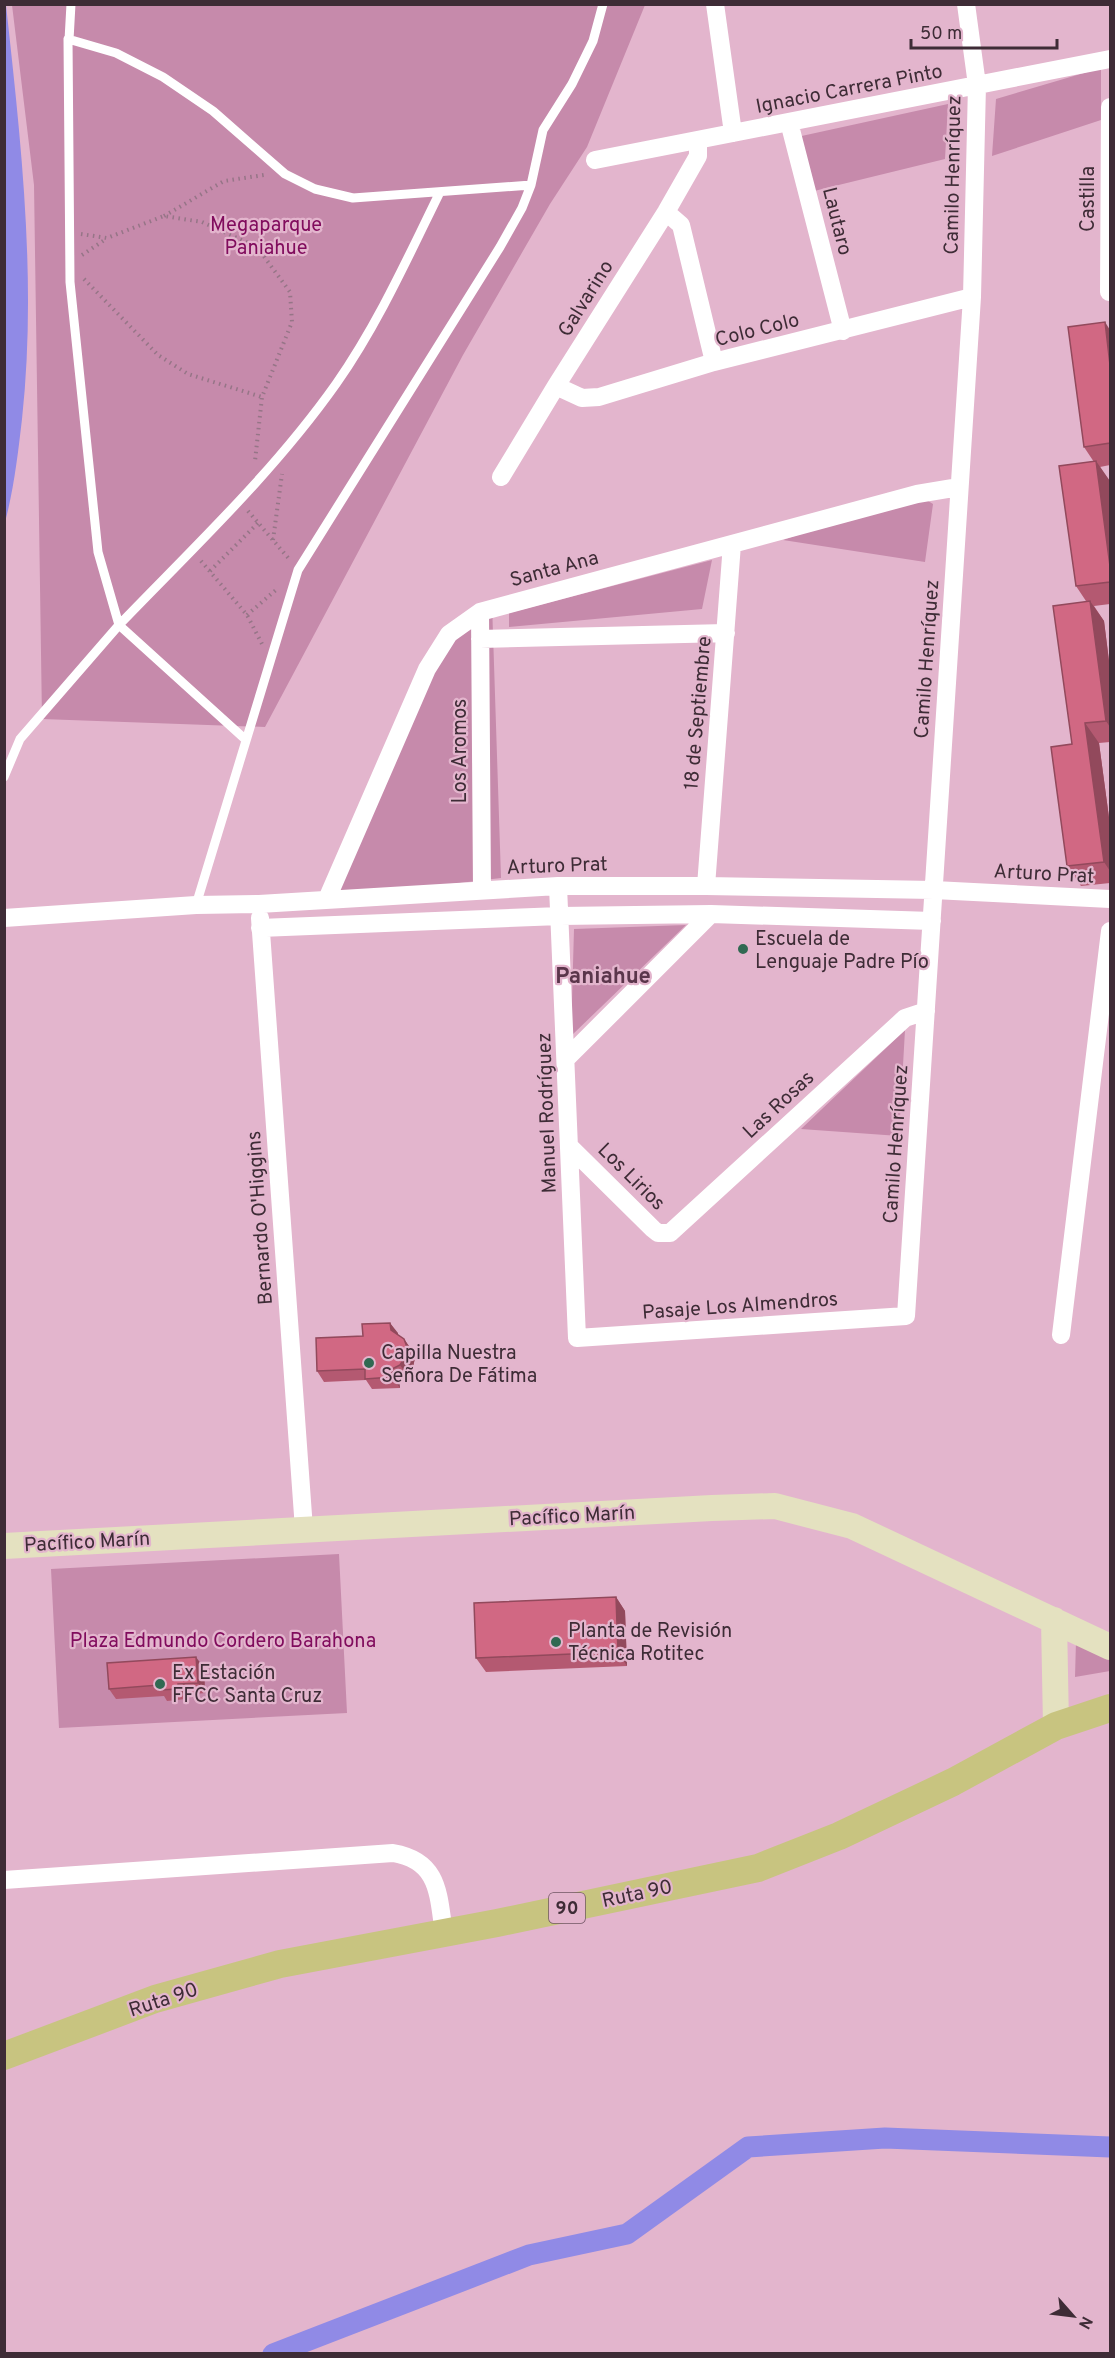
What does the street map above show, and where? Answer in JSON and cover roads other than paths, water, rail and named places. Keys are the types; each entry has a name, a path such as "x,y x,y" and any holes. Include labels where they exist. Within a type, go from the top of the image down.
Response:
{"main road":[{"name":"Ruta 90","path":"4,2056 155,1999 280,1964 444,1933 758,1868 839,1836 932,1792 1056,1726 1110,1708"}],"street":[{"path":"715,4 733,133"},
{"name":"Camilo Henríquez","path":"906,1316 972,297 977,85 966,4"},
{"name":"Ignacio Carrera Pinto","path":"595,160 1110,59"},
{"name":"Castilla","path":"1109,292 1110,108"},
{"name":"Lautaro","path":"789,122 843,331"},
{"name":"Galvarino","path":"501,477 666,212 698,156 698,140"},
{"path":"666,212 681,225 714,362"},
{"name":"Colo Colo","path":"556,386 582,398 600,397 714,362 972,297"},
{"name":"Santa Ana","path":"327,899 427,669 449,634 480,612 917,494 959,487"},
{"name":"18 de Septiembre","path":"706,886 732,544"},
{"name":"Los Aromos","path":"480,612 482,890"},
{"path":"480,639 726,633"},
{"name":"Arturo Prat","path":"4,918 196,905 259,904 558,886 934,890 1110,898"},
{"name":"Manuel Rodríguez","path":"558,886 577,1338"},
{"name":"Bernardo O'Higgins","path":"259,904 304,1529"},
{"path":"567,1058 711,914"},
{"path":"260,928 560,916 711,914 932,921"},
{"path":"1060,1335 1110,931"},
{"name":"Las Rosas","path":"664,1234 675,1230 904,1018 926,1011"},
{"name":"Los Lirios","path":"570,1147 653,1228 664,1234"},
{"name":"Pasaje Los Almendros","path":"577,1338 906,1316"},
{"name":"Pacífico Marín","path":"4,1546 775,1506 852,1526 1110,1647"},
{"path":"1054,1620 1056,1726"},
{"path":"4,1880 393,1853 413,1858 429,1871 438,1890 444,1933"}],"lane":[{"path":"71,4 68,39 69,263 98,552 119,625 246,740"},
{"path":"196,905 258,693 271,660 298,570 500,247 522,208 531,185 543,130 572,84 593,41 603,4"},
{"path":"69,40 116,53 163,77 213,111 285,174 315,189 353,198 531,185"},
{"path":"4,777 20,739 119,625 239,502 284,452 336,383 380,314 440,192"}],"waterway":[{"path":"273,2354 529,2255 627,2234 748,2147 885,2138 1110,2147"}],"place":[{"name":"Escuela de Lenguaje Padre Pío","path":"743,949"},
{"name":"Capilla Nuestra Señora De Fátima","path":"369,1363"},
{"name":"Planta de Revisión Técnica Rotitec","path":"556,1642"},
{"name":"Ex Estación FFCC Santa Cruz","path":"160,1684"}],"district":[{"name":"Paniahue","path":"603,975"}],"park label":[{"name":"Megaparque Paniahue","path":"266,236"},
{"name":"Plaza Edmundo Cordero Barahona","path":"223,1640"}]}
